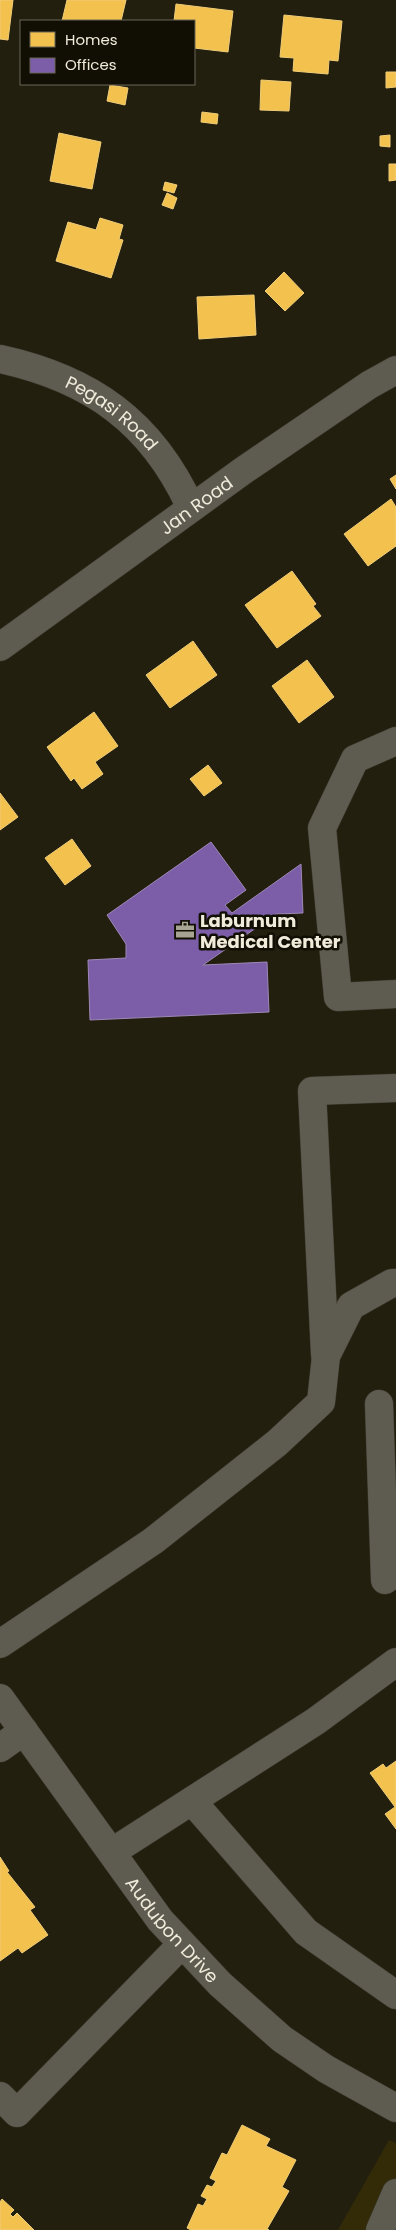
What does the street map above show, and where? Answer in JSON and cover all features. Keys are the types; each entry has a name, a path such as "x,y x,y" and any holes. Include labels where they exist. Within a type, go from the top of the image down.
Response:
{"street":[{"name":"Pegasi Road","path":"0,359 71,382 105,400 137,426 156,446 184,492 191,508"},
{"name":"Jan Road","path":"0,647 191,508 369,385 396,370"},
{"path":"396,741 356,759 322,828 338,996 396,994"},
{"path":"0,1644 153,1541 277,1443 321,1402 326,1356 312,1090 396,1088"},
{"path":"326,1356 350,1306 392,1283 396,1283"},
{"path":"379,1404 385,1580 396,1572"},
{"path":"112,1852 316,1721 396,1662"},
{"name":"Audubon Drive","path":"0,1698 160,1920 220,1984 282,2039 326,2069 396,2108"},
{"path":"0,1748 24,1731"},
{"path":"192,1801 306,1932 396,1995"},
{"path":"0,2096 17,2113 182,1944"}],"shaded area":[{"path":"389,2140 396,2143 396,2230 338,2230"}],"building: Homes":[{"path":"0,0 13,0 8,40 0,39"},
{"path":"67,0 126,0 121,20 62,20"},
{"path":"176,4 233,11 228,52 195,48 195,20 174,20"},
{"path":"284,15 342,21 338,61 329,60 328,74 293,71 294,58 280,57"},
{"path":"386,72 396,72 396,87 386,88"},
{"path":"261,80 291,82 289,111 260,110"},
{"path":"110,85 128,88 125,105 107,101"},
{"path":"202,112 218,114 217,124 201,122"},
{"path":"59,133 101,142 92,189 50,181"},
{"path":"390,135 390,147 380,146 380,136"},
{"path":"389,164 396,164 396,180 389,181"},
{"path":"165,182 177,185 174,193 163,190"},
{"path":"167,193 177,198 173,209 162,205"},
{"path":"100,218 123,225 119,239 123,240 111,278 56,261 68,222 96,230"},
{"path":"284,272 304,293 285,311 265,291"},
{"path":"254,295 256,335 199,339 197,297"},
{"path":"396,475 396,489 390,479"},
{"path":"391,499 396,507 396,546 368,566 344,534"},
{"path":"292,571 316,604 313,606 321,616 277,648 245,605"},
{"path":"193,641 217,675 170,708 146,675"},
{"path":"307,660 334,697 299,723 272,686"},
{"path":"94,712 118,746 95,762 103,774 82,789 74,778 71,781 47,747"},
{"path":"208,765 222,783 204,796 190,779"},
{"path":"0,793 18,817 0,830"},
{"path":"72,839 91,866 65,885 45,858"},
{"path":"396,1761 396,1829 385,1814 395,1807 370,1773 383,1764 386,1768"},
{"path":"0,1857 9,1871 7,1872 35,1907 30,1910 48,1935 22,1953 18,1948 0,1961"},
{"path":"242,2125 270,2139 266,2146 296,2160 282,2187 289,2191 267,2229 269,2230 191,2230 187,2228 198,2204 203,2206 207,2199 201,2196 207,2185 212,2187 216,2181 210,2178 222,2153 227,2155"},
{"path":"2,2199 14,2210 10,2214 13,2217 17,2213 34,2230 0,2230 0,2202"}],"building: Offices":[{"name":"Laburnum Medical Center","path":"211,842 246,890 225,905 232,913 301,864 303,913 276,914 203,965 267,962 269,1012 90,1020 88,960 126,958 126,944 107,915"}],"place":[{"name":"Laburnum Medical Center","path":"185,930"}]}
